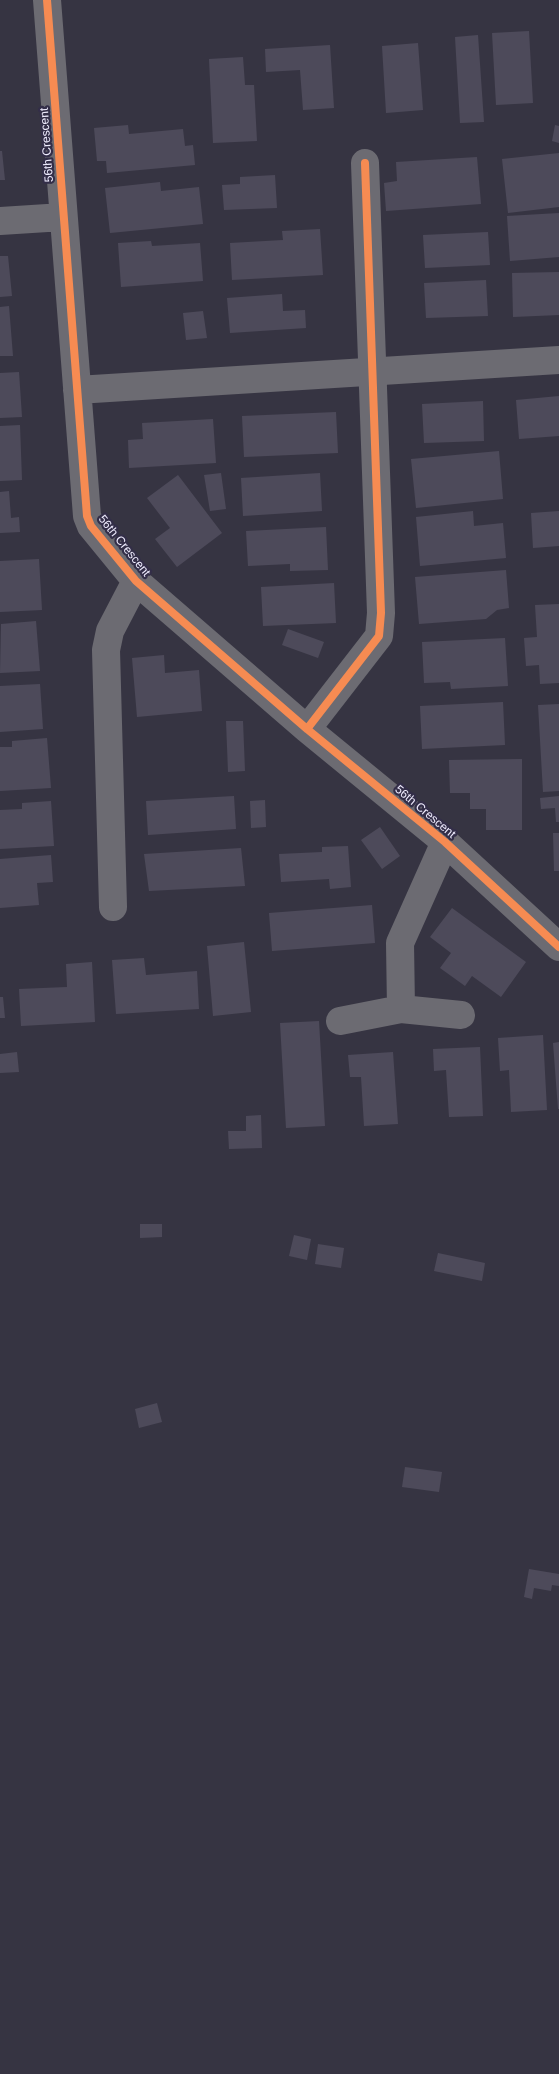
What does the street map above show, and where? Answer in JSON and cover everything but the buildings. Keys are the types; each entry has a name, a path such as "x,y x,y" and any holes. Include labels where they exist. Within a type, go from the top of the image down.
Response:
{"street":[{"name":"56th Crescent","path":"47,0 87,516 92,526 136,581 307,729 445,842 559,947"},
{"path":"307,729 379,636 381,613 365,163"},
{"path":"0,221 63,217"},
{"path":"77,390 559,360"},
{"path":"113,907 106,650 110,631 136,581"},
{"path":"401,1009 400,944 445,842"},
{"path":"340,1021 401,1009 461,1015"}],"cycle path":[{"path":"47,0 87,516 91,526 136,581 307,729 445,842 559,947"},
{"path":"307,729 379,636 381,613 365,163"}]}
